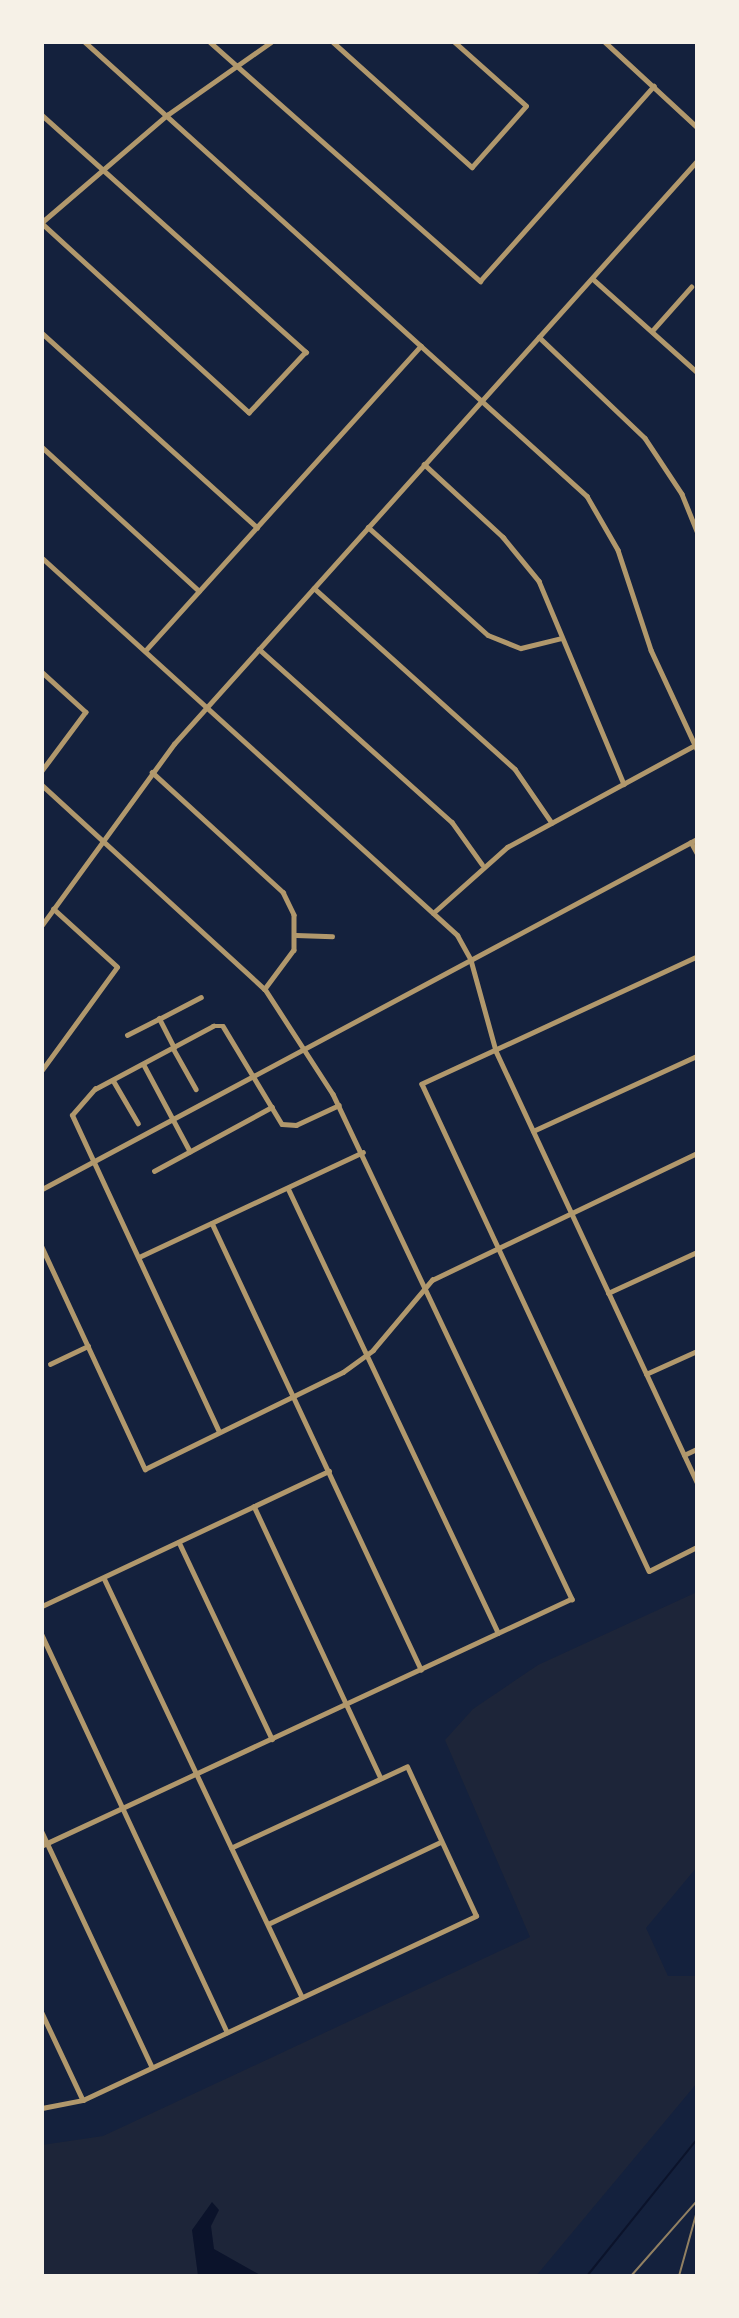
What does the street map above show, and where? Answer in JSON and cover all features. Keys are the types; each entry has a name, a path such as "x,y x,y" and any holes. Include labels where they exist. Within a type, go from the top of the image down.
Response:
{"street":[{"path":"85,42 561,470 604,521 696,746 552,823 482,864 433,913"},
{"path":"210,42 480,281 654,86"},
{"path":"42,115 102,168 306,352 249,413 42,223 102,168 167,115 271,42"},
{"path":"333,42 472,167 526,106 454,42"},
{"path":"604,42 697,127"},
{"path":"42,925 152,772 205,708 697,161"},
{"path":"593,279 697,372"},
{"path":"651,331 691,287"},
{"path":"42,333 257,527"},
{"path":"539,337 645,438 682,494 697,531"},
{"path":"145,651 421,346"},
{"path":"42,447 200,591"},
{"path":"424,464 525,561 562,638 624,784"},
{"path":"368,527 488,635 521,648 562,638"},
{"path":"42,558 461,940 471,960 496,1051 697,1483"},
{"path":"314,588 515,769 552,823"},
{"path":"259,649 452,822 482,864"},
{"path":"42,672 86,712 42,771"},
{"path":"152,772 284,892 296,935 285,968 265,989"},
{"path":"42,786 265,989 301,1051 340,1104 572,1599 45,1845"},
{"path":"42,1189 694,840 697,853"},
{"path":"42,1070 117,967 53,909"},
{"path":"296,935 332,936"},
{"path":"697,957 422,1084 649,1571 697,1547"},
{"path":"127,1035 201,997"},
{"path":"159,1019 196,1089"},
{"path":"219,1432 72,1115 78,1102 113,1080 173,1048 223,1026 272,1107 289,1127 340,1104"},
{"path":"533,1131 697,1056"},
{"path":"144,1065 175,1119 190,1152"},
{"path":"113,1080 138,1123"},
{"path":"154,1171 272,1107"},
{"path":"139,1257 363,1152"},
{"path":"42,1247 145,1469 295,1396 366,1357 424,1285 497,1247 697,1153"},
{"path":"288,1188 498,1633"},
{"path":"212,1223 421,1669"},
{"path":"608,1293 697,1252"},
{"path":"50,1364 88,1346"},
{"path":"646,1374 697,1351"},
{"path":"684,1455 697,1449"},
{"path":"42,1606 329,1471"},
{"path":"254,1506 381,1778"},
{"path":"179,1542 272,1739"},
{"path":"103,1578 302,1996"},
{"path":"42,1635 227,2032"},
{"path":"42,2108 83,2100 476,1916 407,1767 232,1848"},
{"path":"42,1832 45,1845 152,2067"},
{"path":"267,1924 441,1842"},
{"path":"42,2012 83,2100"}],"shaded area":[{"path":"697,1592 697,1867 646,1928 668,1976 697,1976 697,2083 536,2276 42,2276 42,2145 103,2136 530,1937 445,1740 473,1709 538,1665"},
{"path":"212,2202 219,2210 211,2226 214,2249 262,2276 198,2276 192,2230"}],"waterway":[{"path":"587,2276 697,2139"}],"railway":[{"path":"631,2276 697,2201"},
{"path":"679,2276 697,2211"}]}
